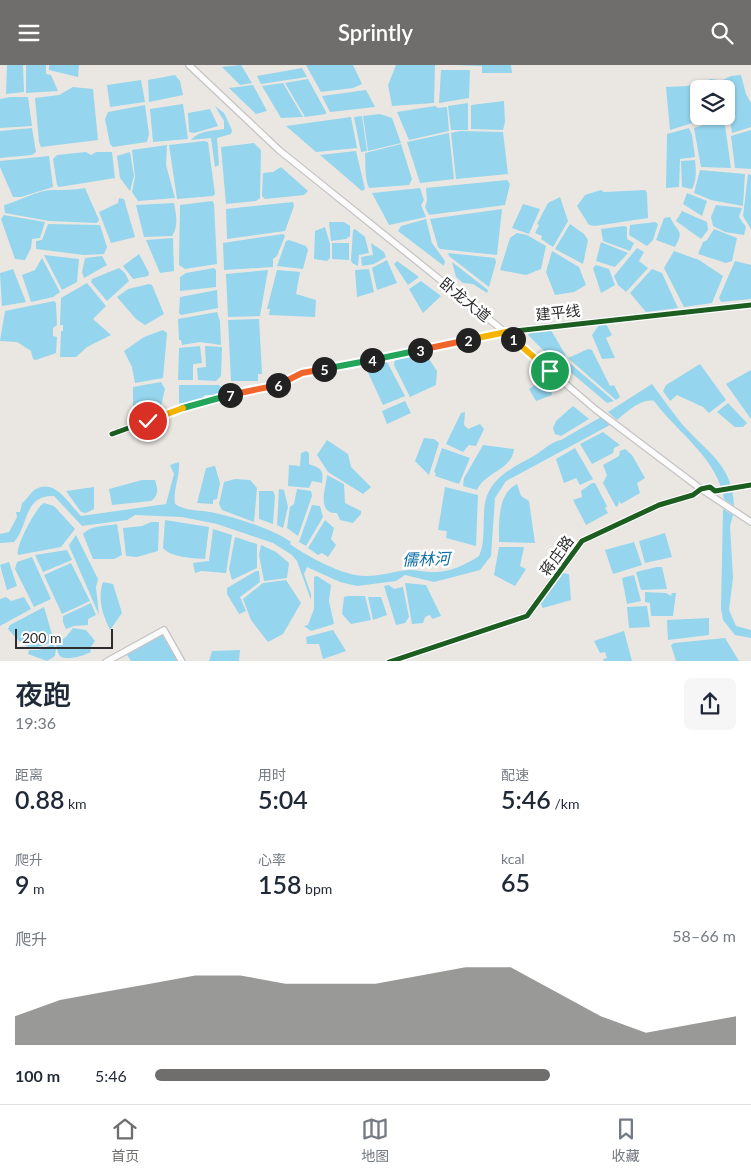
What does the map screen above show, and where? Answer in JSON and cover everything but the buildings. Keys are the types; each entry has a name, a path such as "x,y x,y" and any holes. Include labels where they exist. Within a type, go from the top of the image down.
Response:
{"street":[{"name":"卧龙大道","path":"189,65 279,150 506,332 598,411 701,489 751,523"},
{"name":"建平线","path":"112,434 184,408 250,389 278,385 302,373 506,332 751,305"},
{"path":"701,489 710,487 715,491 719,491 751,485"},
{"name":"蒋庄路","path":"389,661 526,616 582,541 659,505 693,495 701,489"},
{"path":"106,661 164,630 182,661"}],"water":[{"path":"7,65 23,65 24,92 6,94"},
{"path":"26,65 46,65 46,74 51,75 58,91 26,93"},
{"path":"49,65 79,65 78,77 49,70"},
{"path":"241,65 252,83 240,85 222,67"},
{"path":"306,65 353,65 362,84 353,88 321,92"},
{"path":"396,65 435,65 434,103 392,106 388,85"},
{"path":"454,65 511,65 512,73 482,73 482,66"},
{"path":"302,68 307,77 261,84 257,76"},
{"path":"441,70 470,70 469,98 439,103"},
{"path":"175,75 180,81 183,95 149,102 148,80"},
{"path":"741,75 746,94 751,103 751,127 732,133 731,125 735,125 735,80 723,80 731,76"},
{"path":"308,79 326,114 305,117 285,83"},
{"path":"141,80 145,102 110,107 107,85"},
{"path":"283,83 303,117 281,118 262,86"},
{"path":"253,85 267,111 256,114 229,88"},
{"path":"690,85 690,124 670,130 666,87"},
{"path":"73,87 93,89 98,140 41,147 35,98 59,95"},
{"path":"366,90 375,107 330,112 322,96"},
{"path":"28,97 32,126 0,128 0,99"},
{"path":"504,101 505,122 503,130 471,129 471,105"},
{"path":"468,103 468,130 451,130 448,106"},
{"path":"183,104 188,139 153,142 150,109"},
{"path":"145,105 149,134 147,142 113,147 110,144 105,119 108,112"},
{"path":"215,106 224,113 232,130 231,134 217,138 219,165 215,167 211,138 191,140 202,133 224,129 224,121"},
{"path":"435,106 438,108 447,107 449,131 409,140 397,112"},
{"path":"210,109 218,126 194,133 189,132 188,113"},
{"path":"380,114 392,118 401,143 368,151 363,116"},
{"path":"362,116 367,151 361,152 354,117"},
{"path":"351,117 357,148 316,152 286,126"},
{"path":"703,125 725,125 731,168 701,167 694,128"},
{"path":"32,128 36,152 32,155 0,158 0,131"},
{"path":"689,128 692,135 695,157 680,159 679,187 666,188 667,134"},
{"path":"751,130 751,169 735,168 731,136"},
{"path":"460,131 503,132 508,174 456,179 451,133"},
{"path":"449,133 454,179 420,183 407,142"},
{"path":"208,142 215,194 213,196 177,199 169,145"},
{"path":"254,143 261,150 260,198 256,201 226,204 221,147"},
{"path":"401,144 412,179 409,185 369,188 367,184 365,153"},
{"path":"167,145 166,165 175,198 138,201 132,192 135,177 132,150"},
{"path":"356,151 365,189 362,191 320,155"},
{"path":"86,152 91,155 96,152 112,152 115,178 59,187 57,185 53,159 57,155"},
{"path":"130,152 134,176 130,191 120,178 117,156"},
{"path":"49,156 53,187 21,197 13,197 0,167 0,161"},
{"path":"695,160 694,186 692,189 682,187 681,161"},
{"path":"281,167 308,191 304,195 265,199 262,196 263,173 273,172"},
{"path":"700,170 745,174 743,206 711,200 694,193"},
{"path":"748,174 751,175 751,229 743,216"},
{"path":"507,180 510,184 505,205 429,215 425,207 427,201 426,188"},
{"path":"85,188 99,220 97,223 49,221 5,213 4,205 35,194 48,190"},
{"path":"420,188 424,200 421,205 426,217 389,225 372,193"},
{"path":"601,190 604,192 645,190 647,193 648,218 595,226 589,225 577,206 585,195"},
{"path":"687,193 707,201 702,216 683,204"},
{"path":"560,197 568,221 553,247 541,239 542,236 535,233 539,225 537,224 548,203"},
{"path":"119,198 124,199 135,237 111,243 99,212 118,203"},
{"path":"212,201 214,204 217,264 185,269 179,265 180,205"},
{"path":"293,202 294,206 285,231 227,239 226,209"},
{"path":"174,203 176,224 172,236 144,237 136,205"},
{"path":"523,204 540,209 529,234 512,228"},
{"path":"716,205 742,208 739,217 746,227 744,235 725,232 713,226 711,217"},
{"path":"502,209 497,255 440,249 438,247 430,219"},
{"path":"682,211 707,222 708,230 701,239 676,221"},
{"path":"4,215 45,222 40,238 32,239 31,248 25,260 15,259 1,219"},
{"path":"670,217 680,234 675,247 656,240 664,218"},
{"path":"426,219 432,243 445,261 444,266 398,231 401,226"},
{"path":"329,222 344,222 350,226 350,236 346,239 331,241"},
{"path":"655,222 658,224 653,240 647,246 629,235 630,225"},
{"path":"48,224 100,225 107,247 104,254 84,255 36,249 36,241 42,240"},
{"path":"570,224 584,234 588,240 583,264 555,249"},
{"path":"325,227 330,244 330,258 327,261 314,259 315,231"},
{"path":"627,227 627,239 634,243 630,251 603,241 601,229"},
{"path":"355,229 365,237 369,253 359,255 358,266 352,263 351,260 353,230"},
{"path":"714,229 737,238 732,261 726,263 698,254 703,242 707,240"},
{"path":"517,233 527,235 546,246 541,269 526,275 500,270 510,238"},
{"path":"283,234 285,236 277,256 273,259 273,267 224,270 223,243"},
{"path":"173,238 174,271 160,273 146,240"},
{"path":"289,240 306,246 308,250 303,269 277,266 286,241"},
{"path":"601,242 628,253 615,267 596,261"},
{"path":"332,243 349,243 349,260 332,259"},
{"path":"371,243 384,252 386,257 374,264 362,266 361,257 373,255"},
{"path":"637,248 644,252 639,261 648,268 626,292 618,285 614,276"},
{"path":"552,251 579,267 586,285 574,292 555,295 546,272"},
{"path":"674,251 699,260 723,276 712,303 684,307 664,268"},
{"path":"448,253 495,258 496,262 489,287 449,256"},
{"path":"139,254 149,273 148,276 133,279 123,266"},
{"path":"44,255 79,259 77,282 62,290"},
{"path":"102,256 107,265 84,278 82,272 85,258"},
{"path":"42,258 60,292 53,297 31,302 22,275 35,270"},
{"path":"387,260 397,283 377,290 372,268"},
{"path":"397,261 419,277 408,285 394,264"},
{"path":"735,261 751,265 751,299 721,302 719,298"},
{"path":"452,262 488,290 487,293 473,284 463,283 456,277"},
{"path":"596,265 609,269 615,285 601,293 593,268"},
{"path":"119,268 125,273 129,281 107,301 91,282 92,279"},
{"path":"214,268 216,270 216,287 180,291 180,277 186,273"},
{"path":"13,269 26,302 2,306 0,273"},
{"path":"369,269 374,292 357,297 355,270"},
{"path":"652,269 662,273 678,308 646,312 630,293"},
{"path":"268,270 260,316 228,317 226,274"},
{"path":"277,270 300,272 296,294 316,300 315,317 269,315 270,309 267,309"},
{"path":"421,281 441,296 423,313 409,289"},
{"path":"87,283 106,306 93,319 111,335 87,347 76,357 60,357 61,331 63,331 63,325 60,325 61,298"},
{"path":"152,285 164,314 145,325 136,319 117,297 128,289"},
{"path":"217,290 218,308 181,315 179,313 180,297"},
{"path":"54,301 56,303 57,325 53,328 53,336 57,337 56,353 36,360 33,359 31,351 17,342 0,341 5,311"},
{"path":"217,312 220,321 221,345 200,342 182,345 181,340 179,340 178,319"},
{"path":"259,319 262,374 258,374 258,381 231,381 228,320"},
{"path":"606,324 612,335 606,338 615,358 602,359 592,335 599,325"},
{"path":"163,330 167,333 163,378 135,383 132,367 124,351 144,337"},
{"path":"551,330 566,356 556,363 528,335 532,332"},
{"path":"200,346 202,363 193,364 193,380 178,380 179,348"},
{"path":"205,346 222,347 221,376 216,381 198,380 197,368 206,367"},
{"path":"588,349 592,350 610,386 614,385 620,397 616,400 568,358"},
{"path":"425,353 437,371 436,385 410,397 394,365 395,357"},
{"path":"386,360 405,396 383,405 364,364 374,361 375,364"},
{"path":"566,360 614,401 607,403 561,364"},
{"path":"700,364 726,400 709,413 703,407 677,395 670,401 663,391 666,385"},
{"path":"751,370 751,419 726,384"},
{"path":"541,381 550,387 552,395 536,401 529,389"},
{"path":"161,382 165,389 161,406 163,412 138,420 133,406 133,387"},
{"path":"652,384 682,424 717,460 729,479 734,506 724,499 714,471 705,459 654,401 639,404 617,420 608,412"},
{"path":"179,385 219,385 222,388 216,395 205,395 202,399 181,406 179,404"},
{"path":"405,401 411,413 387,424 382,411"},
{"path":"728,403 747,423 743,427 735,427 717,412"},
{"path":"573,406 589,419 561,436 555,434 553,428 556,421"},
{"path":"465,412 464,425 468,429 480,424 484,429 476,446 469,445 463,452 446,444 461,413"},
{"path":"601,417 610,425 506,481 495,498 491,556 480,570 434,582 405,575 396,581 357,586 340,582 307,567 304,574 311,594 311,600 297,561 292,555 273,543 217,524 182,517 135,515 127,520 82,526 54,496 44,497 32,506 14,542 0,543 0,534 9,532 17,517 16,512 20,512 22,503 36,489 50,487 56,490 62,494 81,516 166,504 174,474 170,465 179,462 175,504 187,509 220,514 263,528 283,537 307,555 338,570 367,576 409,570 438,572 451,570 479,556 483,541 485,504 492,486 498,479 550,445"},
{"path":"603,432 620,445 614,448 613,453 592,464 580,444"},
{"path":"424,438 434,439 439,443 429,475 415,461"},
{"path":"327,440 348,454 351,467 371,487 363,494 328,472 317,455"},
{"path":"483,445 514,449 508,462 486,479 477,490 463,486 464,478"},
{"path":"442,448 470,458 459,484 435,476 436,473 434,472"},
{"path":"575,448 593,479 580,485 576,478 564,483 556,459"},
{"path":"625,449 632,455 645,478 637,483 640,493 621,504 619,501 616,507 603,483 607,475 603,465 619,456 620,451"},
{"path":"306,451 309,453 309,464 319,468 322,472 322,483 312,481 309,488 288,486 289,465 300,466 301,453"},
{"path":"215,466 220,483 217,499 213,500 213,504 197,503 206,468"},
{"path":"327,475 344,484 345,503 361,511 361,514 353,523 340,520 337,513 326,509 324,493"},
{"path":"235,479 250,480 257,488 254,522 222,510 219,504 224,482"},
{"path":"142,480 155,480 157,492 151,501 112,505 109,489"},
{"path":"595,483 607,506 605,508 608,513 586,525 573,500 582,497 581,491"},
{"path":"517,484 521,496 529,501 535,543 499,542 499,518 503,502 510,489"},
{"path":"94,487 94,509 86,513 81,512 66,491"},
{"path":"445,487 478,495 476,546 446,538 447,531 438,530"},
{"path":"279,489 284,490 288,507 283,528 277,525"},
{"path":"297,489 311,491 312,496 298,536 287,528 290,507 294,504"},
{"path":"259,491 273,491 275,496 273,524 259,519"},
{"path":"44,503 54,506 75,529 61,547 18,555 20,544 27,528 40,506"},
{"path":"312,505 320,506 323,517 306,546 299,542"},
{"path":"723,509 733,515 730,526 733,578 729,610 736,626 751,630 751,638 735,635 723,620 721,608"},
{"path":"165,520 209,527 205,559 177,556 163,548"},
{"path":"325,520 334,528 331,539 336,545 328,557 322,553 318,555 308,548"},
{"path":"151,522 159,522 158,551 137,557 126,556 123,528 142,526"},
{"path":"117,524 122,555 114,559 93,559 83,534 94,527"},
{"path":"213,529 232,535 226,573 201,571 195,573 193,563 209,561"},
{"path":"665,533 672,557 645,563 639,541"},
{"path":"76,535 98,579 96,587 99,615 69,545"},
{"path":"235,537 257,544 257,568 232,580 229,569"},
{"path":"634,542 642,565 613,574 605,550"},
{"path":"261,545 276,552 289,563 287,578 264,581 259,555"},
{"path":"499,547 524,547 520,566 526,569 515,586 494,575"},
{"path":"67,550 72,560 43,572 35,555"},
{"path":"32,557 51,599 34,607 15,569 17,562"},
{"path":"9,562 17,586 7,590 0,565"},
{"path":"71,563 90,601 62,614 44,575"},
{"path":"662,567 667,589 641,590 636,572"},
{"path":"259,571 260,582 240,597 246,611 239,614 227,594 227,588"},
{"path":"563,573 569,574 571,600 543,608 540,603"},
{"path":"634,575 641,601 627,604 622,578"},
{"path":"317,576 331,585 329,601 334,624 311,631 304,626 308,625 314,609 314,577"},
{"path":"286,580 301,603 283,634 268,642 251,620 243,599 263,583"},
{"path":"103,582 113,584 122,613 110,630 103,613 101,601"},
{"path":"405,583 426,585 441,616 432,619 430,615 425,617 423,623 412,624"},
{"path":"389,585 394,589 403,587 409,617 405,623 396,625 384,586"},
{"path":"645,592 666,593 671,596 672,593 676,593 673,616 651,616 650,603 645,602"},
{"path":"365,596 371,620 351,624 342,614 344,597"},
{"path":"6,597 11,601 24,597 31,609 0,626 0,599"},
{"path":"368,597 381,597 387,615 373,620"},
{"path":"91,603 96,615 88,619 88,625 74,626 66,629 63,616"},
{"path":"647,606 650,627 629,628 627,607"},
{"path":"44,607 54,641 39,647 28,647 19,641 8,629 10,625"},
{"path":"709,618 709,635 668,640 667,620"},
{"path":"73,628 86,630 95,641 90,648 91,652 74,658 61,657 55,643 66,637"},
{"path":"333,630 346,651 323,659 319,644 307,644 306,637"},
{"path":"624,631 632,661 604,661 603,659 607,658 605,652 600,653 594,641"},
{"path":"162,635 178,661 131,661 127,655"},
{"path":"725,638 739,661 676,661 671,645 674,643"},
{"path":"53,644 56,649 55,656 47,661 28,654 29,650 39,650"},
{"path":"240,650 239,661 209,661 212,651"}],"cycle path":[{"path":"112,434 184,408 249,389 278,385 302,373 336,366 505,332 751,305"},
{"path":"392,661 527,616 582,541 659,505 693,495 701,489 710,487 715,491 751,485"}],"route":[{"path":"148,421 184,408 250,389 278,385 302,373 385,358 506,332 550,371"}],"water label":[{"name":"儒林河","path":"426,559"}]}
